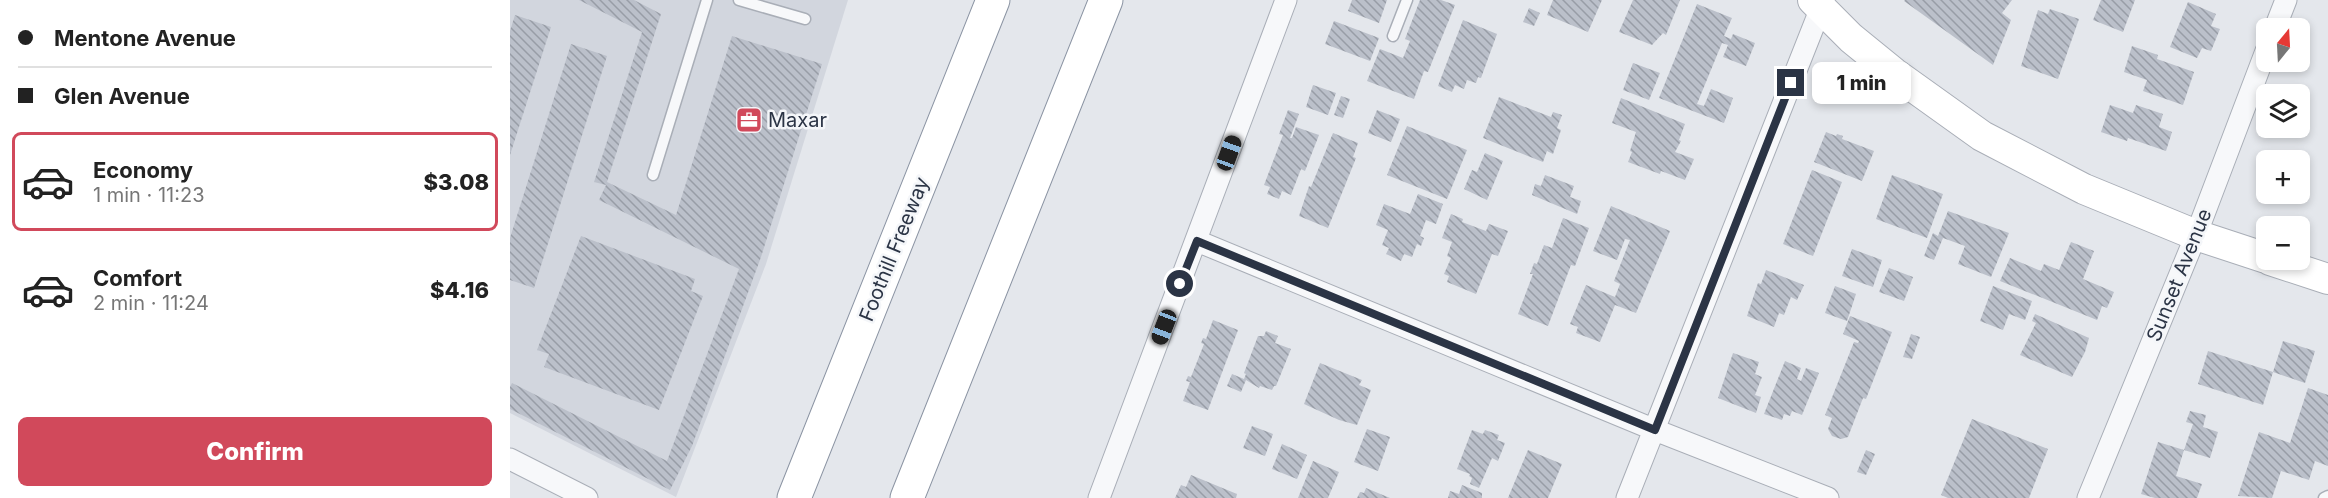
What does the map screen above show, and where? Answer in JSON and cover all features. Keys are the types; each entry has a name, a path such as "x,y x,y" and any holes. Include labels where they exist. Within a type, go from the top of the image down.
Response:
{"highway":[{"name":"Foothill Freeway","path":"794,498 993,0"},
{"path":"907,498 1106,0"}],"main road":[{"path":"1819,2 1851,38 1894,73 1982,136 2084,189 2196,235 2256,255"},
{"path":"2301,270 2328,279"}],"street":[{"path":"1099,498 1286,0"},
{"path":"2279,18 2286,0"},
{"path":"1627,498 1819,2"},
{"name":"Sunset Avenue","path":"2088,498 2196,235 2258,72"},
{"path":"1197,241 1655,430 1828,498"},
{"path":"510,459 587,498"}],"lane":[{"path":"653,176 707,0"},
{"path":"738,0 805,19"},
{"path":"1393,36 1407,0"},
{"path":"2324,498 2328,495"}],"shaded area":[{"path":"510,0 848,0 766,264 676,497 510,413"}],"building":[{"path":"579,0 634,0 661,14 607,182 676,215 732,36 822,64 761,257 692,446 670,490 510,409 512,383 667,461 739,269 599,200 606,185 594,182 642,32"},
{"path":"1352,0 1387,0 1379,23 1348,11"},
{"path":"1420,0 1441,0 1455,5 1428,72 1424,71 1414,99 1367,81 1380,49 1403,58 1410,41 1405,39"},
{"path":"1553,0 1602,0 1588,32 1547,15"},
{"path":"1633,0 1680,0 1666,35 1663,33 1652,45 1619,32"},
{"path":"2012,0 2002,13 2011,20 1993,65 1904,1"},
{"path":"2101,0 2135,0 2123,32 2093,20"},
{"path":"2188,2 2216,14 2211,26 2220,29 2211,51 2202,48 2197,58 2170,47"},
{"path":"1697,4 1732,18 1724,36 1731,39 1733,34 1755,43 1746,66 1723,57 1728,45 1722,43 1697,104 1704,106 1711,89 1733,98 1724,123 1659,98"},
{"path":"1529,8 1540,13 1534,26 1523,22"},
{"path":"2050,9 2079,19 2058,79 2021,66 2038,10 2048,14"},
{"path":"515,15 551,27 510,155 510,31"},
{"path":"1463,20 1497,34 1481,78 1478,77 1476,83 1467,80 1464,89 1455,85 1452,92 1438,86"},
{"path":"1334,21 1379,38 1370,61 1325,44"},
{"path":"571,44 607,56 534,288 510,280 510,238"},
{"path":"2132,46 2158,55 2157,59 2194,72 2183,105 2143,91 2147,80 2124,72"},
{"path":"1633,63 1660,73 1649,100 1623,90"},
{"path":"1313,85 1336,93 1328,115 1306,107"},
{"path":"1341,96 1350,99 1343,118 1334,115"},
{"path":"1499,97 1551,117 1553,112 1562,115 1557,128 1561,130 1553,154 1547,151 1543,162 1483,138"},
{"path":"1621,98 1685,124 1679,140 1681,141 1675,152 1694,159 1685,180 1661,171 1660,174 1628,162 1636,132 1612,123"},
{"path":"2110,105 2133,113 2136,105 2163,114 2159,127 2172,132 2166,151 2128,138 2127,141 2101,132"},
{"path":"1288,110 1299,114 1290,138 1296,127 1319,135 1305,171 1301,169 1291,195 1282,191 1279,199 1267,194 1270,187 1264,185 1283,135 1279,134"},
{"path":"1377,110 1400,119 1391,142 1368,133"},
{"path":"1407,126 1467,150 1447,199 1387,175"},
{"path":"1826,132 1843,136 1842,139 1874,151 1862,181 1814,162"},
{"path":"1333,133 1358,143 1353,157 1356,158 1328,228 1299,216 1309,186 1311,187"},
{"path":"1485,153 1503,161 1487,200 1464,189 1472,170 1477,172"},
{"path":"1812,170 1842,182 1813,256 1783,244"},
{"path":"1545,175 1574,186 1570,197 1581,201 1577,214 1532,195 1535,184 1541,186"},
{"path":"1892,175 1943,194 1927,238 1876,219"},
{"path":"1418,194 1443,204 1436,224 1426,220 1420,236 1424,238 1421,246 1417,244 1412,257 1404,254 1401,261 1386,254 1389,248 1382,245 1388,230 1376,225 1384,204 1410,214"},
{"path":"1611,206 1670,231 1636,313 1615,305 1600,342 1576,333 1578,327 1570,324 1586,285 1615,297 1620,284 1614,281 1630,240 1625,239 1617,260 1593,251"},
{"path":"1948,211 2009,233 1991,277 1958,264 1965,246 1943,238 1934,260 1924,256 1933,233 1938,236"},
{"path":"1451,214 1463,219 1462,222 1486,231 1489,224 1508,231 1498,256 1492,254 1476,294 1447,282 1449,276 1444,274 1451,258 1447,256 1452,242 1442,238"},
{"path":"1563,218 1589,228 1575,266 1571,265 1548,326 1518,314 1533,274 1530,274 1534,263 1537,264 1544,245 1552,248"},
{"path":"581,236 695,279 691,291 703,296 659,410 544,367 549,354 537,350"},
{"path":"2071,242 2094,251 2083,279 2114,292 2107,308 2102,306 2097,320 2000,281 2010,258 2041,271 2044,264 2059,270"},
{"path":"1852,249 1882,260 1873,287 1842,276"},
{"path":"1889,268 1913,277 1904,301 1879,292"},
{"path":"1766,270 1804,285 1797,300 1791,297 1784,315 1779,313 1774,327 1747,316 1758,283 1761,284"},
{"path":"1835,286 1856,294 1847,321 1825,313"},
{"path":"1993,286 2032,301 2025,320 2009,314 2003,330 1980,321"},
{"path":"2035,314 2089,338 2085,352 2072,377 2020,355 2036,323 2032,321"},
{"path":"1850,316 1892,332 1866,399 1863,398 1848,437 1841,439 1832,436 1828,429 1832,418 1825,415 1854,342 1859,341 1843,334"},
{"path":"1213,320 1238,330 1208,410 1183,401 1190,382 1186,381 1188,376 1191,377 1204,344 1201,343 1203,338 1206,339"},
{"path":"1266,331 1278,336 1275,343 1291,349 1276,386 1272,390 1260,386 1259,388 1246,380 1241,392 1227,386 1232,374 1244,379 1246,374 1244,373 1258,336 1264,336"},
{"path":"1911,334 1920,337 1912,359 1903,357"},
{"path":"2283,341 2315,351 2305,383 2273,372"},
{"path":"2208,351 2273,372 2263,405 2198,384"},
{"path":"1733,353 1759,362 1755,374 1762,377 1755,395 1761,397 1756,413 1718,398"},
{"path":"1785,361 1801,368 1797,379 1801,381 1806,368 1819,373 1802,415 1792,411 1790,416 1784,414 1782,420 1764,414"},
{"path":"1320,363 1362,380 1359,385 1371,390 1357,425 1339,420 1304,404"},
{"path":"2308,388 2328,395 2328,466 2315,461 2309,480 2281,471 2272,498 2238,496 2259,432 2290,443"},
{"path":"2190,411 2206,415 2203,427 2218,432 2210,458 2184,450 2193,424 2186,422"},
{"path":"1972,419 2048,449 2029,498 1948,498 1941,495"},
{"path":"1252,426 1273,434 1265,456 1243,448"},
{"path":"1367,429 1390,437 1378,471 1354,462"},
{"path":"1472,430 1483,434 1485,430 1499,435 1497,440 1505,443 1498,461 1492,458 1479,488 1470,484 1472,478 1470,474 1457,469"},
{"path":"2158,442 2184,450 2176,476 2202,484 2197,498 2155,498 2141,494"},
{"path":"1282,444 1307,455 1297,479 1272,469"},
{"path":"1528,450 1562,464 1548,498 1508,498"},
{"path":"1866,450 1875,454 1866,475 1857,472"},
{"path":"1313,461 1339,472 1328,498 1298,498"},
{"path":"1191,475 1237,494 1236,498 1175,498 1181,485 1186,487"},
{"path":"1462,485 1482,493 1482,498 1448,498 1450,491 1459,494"},
{"path":"1366,488 1390,498 1357,498 1360,492 1364,493"}],"place":[{"name":"Maxar","path":"749,120"}],"route":[{"path":"1180,284 1197,241 1655,430 1791,83"}]}
